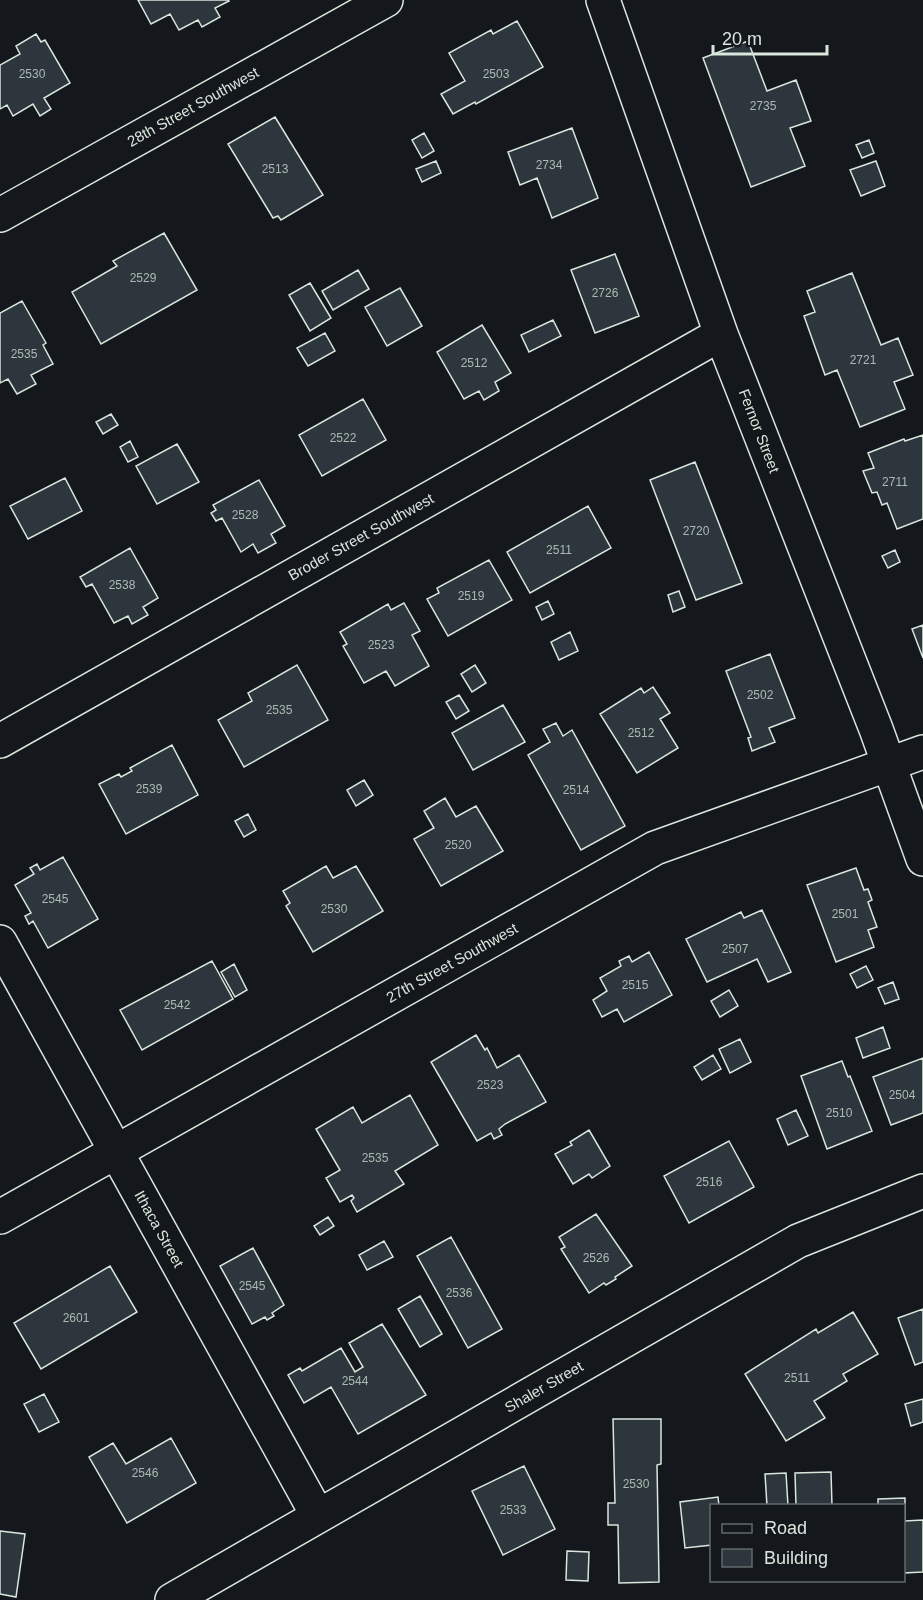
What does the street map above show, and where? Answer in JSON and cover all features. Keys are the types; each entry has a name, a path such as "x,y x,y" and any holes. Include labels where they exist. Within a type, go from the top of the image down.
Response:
{"street":[{"name":"28th Street Southwest","path":"0,215 386,0"},
{"name":"Fernor Street","path":"603,0 721,334 889,765 923,859"},
{"name":"Broder Street Southwest","path":"0,741 721,334"},
{"name":"27th Street Southwest","path":"0,1216 656,848 923,752"},
{"name":"Ithaca Street","path":"0,942 318,1516"},
{"name":"Shaler Street","path":"172,1600 798,1241 923,1191"}],"building":[{"path":"138,0 229,1 215,8 220,17 202,27 198,20 179,30 170,14 151,24"},
{"path":"517,21 543,67 453,114 441,94 465,81 449,53 491,30 493,34"},
{"path":"36,34 41,42 45,40 70,83 44,98 51,109 40,116 33,104 13,116 7,105 0,109 0,65 20,54 16,46"},
{"path":"748,41 767,91 796,80 811,121 790,128 805,166 751,187 703,58"},
{"path":"275,117 323,195 281,220 278,216 273,218 228,144"},
{"path":"572,128 598,198 552,218 537,178 520,185 508,152"},
{"path":"424,133 434,151 422,158 412,140"},
{"path":"869,140 874,153 862,158 856,145"},
{"path":"436,161 441,173 422,182 416,169"},
{"path":"876,161 885,186 861,196 850,170"},
{"path":"164,233 197,290 101,344 72,292 117,266 113,261"},
{"path":"615,254 639,316 595,333 571,270"},
{"path":"358,270 369,289 333,310 322,291"},
{"path":"852,273 881,345 898,338 913,375 894,382 905,409 860,427 837,370 825,375 804,316 815,312 807,291"},
{"path":"310,283 331,318 310,331 289,295"},
{"path":"400,288 422,326 387,346 365,307"},
{"path":"22,301 46,343 43,345 53,364 31,375 36,384 17,394 8,379 0,383 0,313"},
{"path":"553,320 561,336 529,352 521,335"},
{"path":"482,325 511,373 495,382 499,391 484,400 479,391 464,399 437,352"},
{"path":"325,333 335,351 308,366 297,348"},
{"path":"363,399 386,440 322,476 299,435"},
{"path":"111,414 118,425 103,434 96,422"},
{"path":"923,435 923,519 897,529 887,503 882,505 877,492 872,493 863,471 874,468 868,453 904,439 905,441"},
{"path":"130,441 138,457 128,462 120,447"},
{"path":"177,444 199,482 157,504 136,466"},
{"path":"695,462 742,583 696,600 650,480"},
{"path":"65,478 82,511 28,539 10,506"},
{"path":"259,480 285,526 271,534 276,543 258,553 253,544 241,552 222,518 216,521 211,513 216,510 213,505"},
{"path":"588,506 611,548 530,593 507,552"},
{"path":"130,548 158,598 143,607 148,615 132,624 128,616 114,623 92,584 86,587 80,577"},
{"path":"895,550 900,562 888,568 882,556"},
{"path":"489,560 512,600 448,636 427,599 439,593 437,588"},
{"path":"679,591 685,607 673,612 668,595"},
{"path":"548,601 554,614 542,620 536,607"},
{"path":"404,603 420,631 412,635 429,666 395,686 386,671 364,683 343,646 347,644 340,632 388,604 391,610"},
{"path":"923,625 923,658 912,629"},
{"path":"570,632 578,651 559,660 551,642"},
{"path":"770,654 795,718 769,728 775,742 752,751 748,738 751,737 726,671"},
{"path":"297,665 328,720 244,767 218,720 252,701 248,693"},
{"path":"475,665 486,683 472,692 461,674"},
{"path":"653,687 670,713 660,719 678,748 637,773 600,714 641,688 644,693"},
{"path":"459,695 469,711 456,719 446,702"},
{"path":"503,705 525,742 473,770 452,733"},
{"path":"556,723 563,736 572,730 625,826 581,850 528,755 550,742 543,729"},
{"path":"172,745 198,795 126,834 99,784 119,774 121,777 132,771 130,768"},
{"path":"364,780 373,795 356,806 347,790"},
{"path":"445,798 456,817 476,806 503,851 441,886 414,839 434,828 424,811"},
{"path":"248,814 256,830 244,837 235,821"},
{"path":"63,857 98,919 48,948 33,921 29,924 25,916 31,913 15,885 34,874 30,868 37,864 40,870"},
{"path":"326,866 333,878 356,866 383,911 313,952 286,906 290,903 283,891"},
{"path":"856,868 864,890 868,889 872,900 868,902 877,927 868,930 874,947 836,962 807,885"},
{"path":"762,910 791,972 768,982 757,959 707,982 686,939 741,912 744,918"},
{"path":"649,952 672,995 624,1022 617,1009 602,1017 593,1000 607,991 600,978 621,966 619,961 629,956 632,962"},
{"path":"212,961 233,999 142,1050 120,1010"},
{"path":"234,964 247,990 235,997 221,972"},
{"path":"866,966 873,980 857,988 850,974"},
{"path":"893,982 899,999 885,1004 878,988"},
{"path":"729,990 738,1006 720,1017 711,1001"},
{"path":"883,1027 890,1048 863,1058 856,1038"},
{"path":"476,1035 485,1050 487,1048 497,1068 519,1055 546,1102 505,1124 499,1129 502,1135 494,1139 491,1133 477,1141 431,1062"},
{"path":"740,1039 751,1062 730,1073 719,1049"},
{"path":"713,1055 721,1069 702,1080 694,1067"},
{"path":"923,1058 923,1113 891,1125 873,1077"},
{"path":"842,1061 872,1131 827,1149 801,1076"},
{"path":"410,1095 438,1145 395,1171 404,1184 357,1212 351,1201 354,1198 352,1195 340,1202 326,1178 340,1170 316,1129 353,1107 362,1123"},
{"path":"796,1110 808,1136 788,1145 777,1119"},
{"path":"589,1130 610,1166 592,1178 589,1174 573,1184 555,1154 572,1145 570,1142"},
{"path":"729,1141 754,1187 689,1223 664,1176"},
{"path":"596,1214 632,1266 615,1277 616,1279 606,1285 604,1283 589,1293 561,1249 565,1247 559,1237"},
{"path":"328,1217 334,1226 320,1235 314,1226"},
{"path":"451,1237 502,1329 468,1348 417,1256"},
{"path":"384,1241 393,1257 367,1270 359,1255"},
{"path":"253,1248 284,1305 272,1313 274,1316 267,1320 265,1317 252,1324 220,1266"},
{"path":"110,1266 137,1312 41,1369 14,1323"},
{"path":"420,1296 442,1334 420,1347 398,1309"},
{"path":"923,1309 923,1362 915,1365 898,1318"},
{"path":"853,1312 878,1354 843,1374 847,1381 814,1401 825,1418 786,1441 745,1374 816,1329 818,1333"},
{"path":"382,1324 426,1395 358,1434 331,1387 304,1403 288,1375 300,1368 302,1371 341,1348 355,1372 363,1367 349,1343"},
{"path":"44,1394 59,1422 39,1432 24,1404"},
{"path":"923,1399 923,1422 911,1426 905,1404"},
{"path":"613,1419 661,1419 661,1464 657,1465 659,1582 619,1583 618,1525 608,1525 608,1503 615,1503"},
{"path":"171,1438 196,1483 127,1523 89,1457 113,1443 126,1464"},
{"path":"524,1466 555,1529 503,1555 472,1491"},
{"path":"831,1472 832,1504 796,1504 795,1473"},
{"path":"786,1473 788,1504 767,1504 765,1474"},
{"path":"718,1497 719,1504 710,1504 710,1545 685,1548 680,1502"},
{"path":"905,1498 905,1504 878,1504 878,1499"},
{"path":"923,1520 923,1572 905,1573 905,1521"},
{"path":"0,1531 25,1534 16,1597 0,1594"},
{"path":"567,1551 589,1552 588,1581 566,1580"}]}
